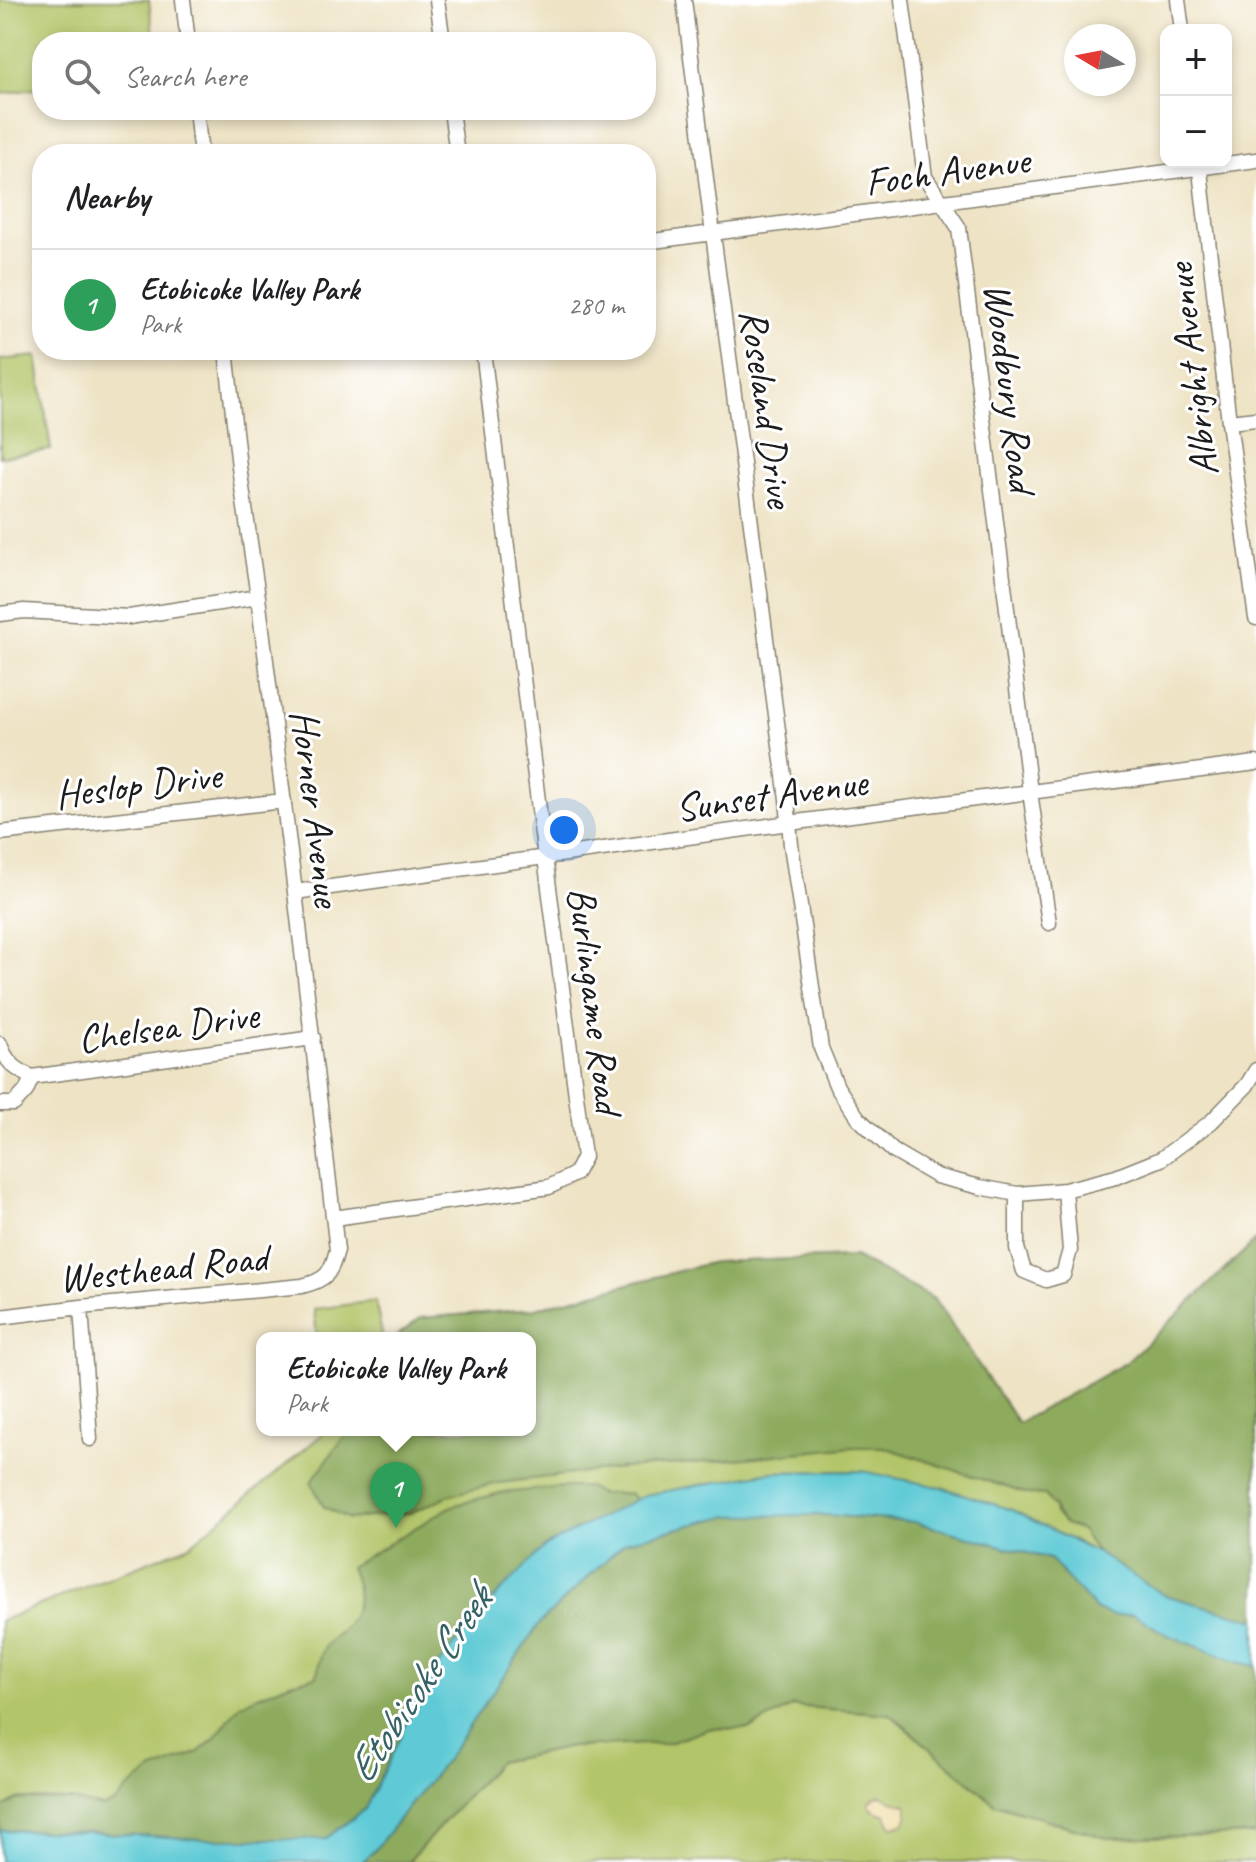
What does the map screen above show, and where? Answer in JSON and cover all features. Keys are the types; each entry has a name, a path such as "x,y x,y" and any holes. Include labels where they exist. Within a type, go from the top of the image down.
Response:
{"street":[{"path":"183,0 187,32"},
{"path":"437,0 442,32"},
{"name":"Roseland Drive","path":"684,0 789,823 821,1048 837,1087 858,1118 903,1157 936,1176 1017,1194 1065,1190 1116,1177 1161,1159 1211,1122 1247,1085 1256,1070"},
{"name":"Woodbury Road","path":"902,0 925,177 959,228 1049,923"},
{"path":"1178,0 1181,24"},
{"path":"197,120 200,144"},
{"path":"452,120 456,144"},
{"name":"Foch Avenue","path":"1232,162 1256,160"},
{"name":"Foch Avenue","path":"656,241 941,203 1173,168"},
{"name":"Albright Avenue","path":"1199,168 1256,618"},
{"name":"Horner Avenue","path":"227,360 334,1218 337,1250 329,1274"},
{"name":"Burlingame Road","path":"334,1218 549,1187 575,1174 584,1157 484,360"},
{"path":"1229,422 1256,419"},
{"path":"0,614 24,611 129,617 258,597"},
{"name":"Sunset Avenue","path":"295,892 789,823 1256,763"},
{"name":"Heslop Drive","path":"0,833 284,801"},
{"name":"Chelsea Drive","path":"0,1044 3,1064 32,1077 313,1038"},
{"name":"Chelsea Drive","path":"0,1104 14,1104 26,1091 32,1077"},
{"path":"1017,1194 1017,1248 1024,1271 1046,1280 1063,1275 1070,1250 1065,1190"},
{"name":"Westhead Road","path":"0,1317 302,1286 317,1282 329,1274"},
{"path":"81,1307 90,1439"}],"green space":[{"path":"0,0 149,0 153,32 32,32 32,89 0,94"},
{"path":"32,357 32,360 38,360 51,450 0,457 0,360"},
{"path":"1256,1240 1256,1620 1164,1595 1097,1553 1012,1510 862,1471 772,1472 645,1495 429,1677 87,1832 0,1830 0,1621 190,1545 320,1436 536,1436 536,1332 402,1332 421,1318 532,1309 714,1262 855,1257 934,1299 1018,1423 1127,1362"},
{"path":"1256,1240 1256,1620 1164,1595 1097,1553 1081,1530 1065,1524 1055,1514 1045,1495 1027,1494 884,1447 622,1468 499,1483 450,1495 410,1513 349,1519 324,1507 311,1482 345,1436 536,1436 536,1332 402,1332 421,1318 532,1309 714,1262 855,1257 934,1299 1018,1423 1127,1362"},
{"path":"375,1301 382,1332 316,1332 314,1309"},
{"path":"588,1487 600,1494 630,1493 636,1500 545,1546 429,1677 365,1809 325,1839 201,1839 0,1830 0,1810 18,1799 71,1800 103,1807 116,1802 129,1787 152,1771 197,1753 213,1740 240,1705 290,1683 317,1676 326,1645 348,1623 356,1608 358,1593 350,1567 452,1506 500,1493"},
{"path":"770,1514 914,1522 1050,1559 1096,1610 1114,1616 1133,1614 1168,1635 1256,1666 1256,1834 1107,1838 995,1804 890,1714 793,1706 749,1729 712,1728 668,1743 571,1747 498,1762 408,1862 362,1862 448,1757 540,1623 625,1542 726,1516"},
{"path":"793,1706 890,1714 995,1804 1107,1838 1256,1834 1256,1862 408,1862 498,1762 571,1747 668,1743 712,1728 749,1729"}],"sand":[{"path":"882,1795 907,1805 904,1824 894,1826 886,1815 872,1809 869,1804"}],"water":[{"name":"Etobicoke Creek","path":"862,1471 944,1488 1012,1510 1097,1553 1164,1595 1256,1620 1256,1666 1234,1661 1168,1635 1133,1614 1114,1616 1096,1610 1050,1559 914,1522 826,1515 726,1516 625,1542 540,1623 448,1757 362,1862 0,1862 0,1830 201,1839 325,1839 365,1809 429,1677 480,1613 545,1546 645,1495 772,1472"}],"place":[{"name":"Etobicoke Valley Park","path":"396,1528"}]}
